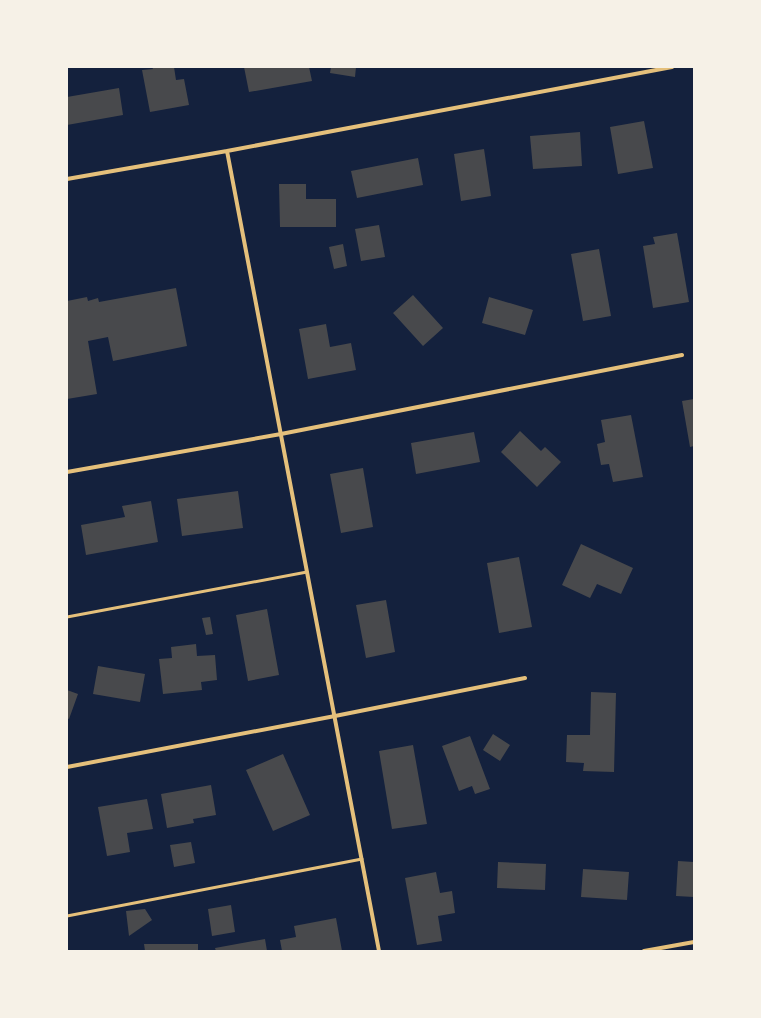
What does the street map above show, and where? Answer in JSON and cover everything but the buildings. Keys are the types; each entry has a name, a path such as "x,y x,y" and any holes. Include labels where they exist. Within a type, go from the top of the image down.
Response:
{"street":[{"path":"67,179 228,151 672,67"},
{"path":"228,151 379,951"},
{"path":"67,472 281,434 682,355"},
{"path":"67,767 525,678"},
{"path":"644,951 694,942"}],"lane":[{"path":"67,617 307,572"},
{"path":"67,916 362,859"}]}
